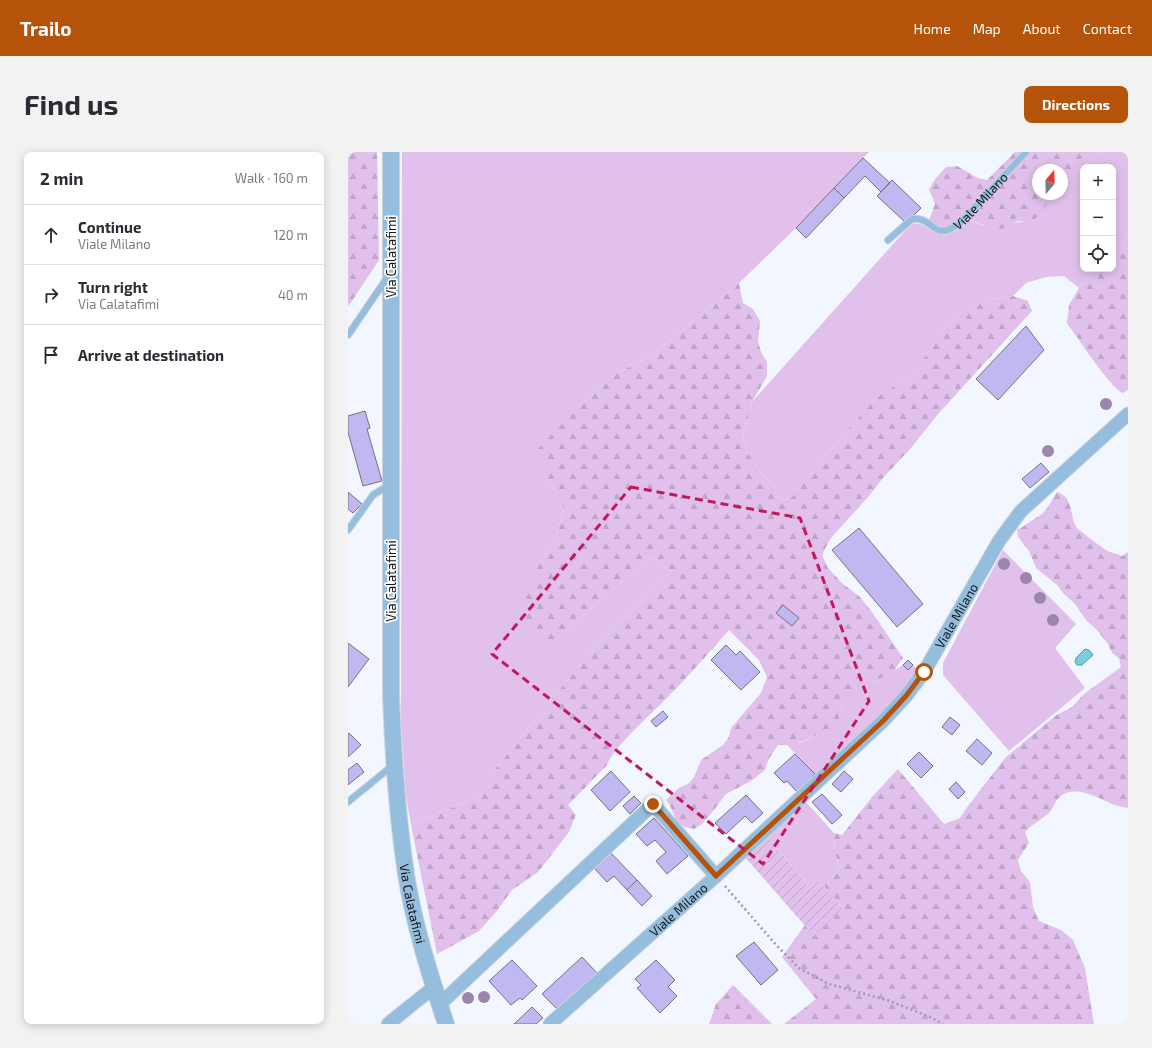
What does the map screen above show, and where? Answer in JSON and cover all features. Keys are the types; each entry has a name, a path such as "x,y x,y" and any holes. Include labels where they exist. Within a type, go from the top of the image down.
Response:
{"street":[{"name":"Via Calatafimi","path":"391,152 391,694 394,765 406,875 418,930 446,1024"},
{"name":"Viale Milano","path":"550,1024 716,876 883,721 906,696 924,672 999,541 1020,511 1128,414"},
{"path":"440,1004 653,804 716,876"},
{"path":"388,1024 434,987"}],"lane":[{"name":"Viale Milano","path":"888,240 912,219 926,222 940,231 952,229 960,223 1026,152"},
{"path":"348,335 391,272"},
{"path":"348,530 373,495 390,484"},
{"path":"348,802 394,765"}],"path":[{"path":"716,876 776,946 799,968 829,984 890,1001 930,1017 943,1024"}],"highlighted area":[{"path":"631,487 800,518 869,701 763,864 492,654"}],"green space":[{"path":"348,152 377,152 379,260 348,307"},
{"path":"402,152 869,152 796,228 739,283 652,355 616,374 581,404 546,475 564,508 556,537 537,568 548,646 652,556 671,572 587,656 470,800 411,825 406,797 401,723"},
{"path":"1015,152 1099,152 1086,164 1080,164 1080,170 1068,181 1068,164 1032,164 1032,200 1050,200 1036,218 1026,222 1018,221 1002,229 986,226 969,219 976,209 972,205 958,220 949,226 940,227 929,220 935,204 929,189 946,167 957,166 978,178 987,180"},
{"path":"1099,152 1128,152 1128,237 1116,250 1116,164 1086,164"},
{"path":"1080,170 1080,272 1095,272 1079,288 1064,276 1046,277 1026,283 1013,296 995,299 971,307 949,321 912,375 877,397 828,452 792,497 784,500 779,499 771,483 760,472 748,452 743,437 752,402 911,224 921,224 934,232 944,235 955,232 969,219 985,226 1026,222 1049,200 1068,200 1068,181"},
{"path":"1128,237 1128,390 1123,393 1118,390 1103,373 1067,323 1069,305 1079,288 1095,272 1116,272 1116,250"},
{"path":"739,283 743,303 753,309 760,321 758,341 761,352 767,362 767,376 752,402 743,437 748,452 760,472 771,483 779,499 784,500 792,497 828,452 877,397 912,375 949,321 971,307 995,299 1013,296 1028,301 1032,311 939,413 910,449 830,539 822,555 828,568 842,583 860,597 872,612 903,658 893,672 875,681 843,703 839,718 829,729 794,745 778,745 768,760 765,770 751,781 726,794 702,824 694,829 687,828 678,822 666,800 679,788 688,784 694,777 701,760 723,745 729,737 731,728 761,693 767,677 759,660 729,630 662,703 623,742 610,758 607,765 568,805 576,815 569,832 538,872 512,890 496,912 479,931 437,954 411,825 470,800 587,656 671,572 652,556 548,646 527,628 525,596 537,568 556,537 564,508 546,475 537,450 581,404 616,374 652,355"},
{"path":"1057,492 1062,494 1069,502 1075,523 1079,530 1098,545 1110,552 1122,556 1128,552 1128,808 1114,805 1084,793 1069,792 1061,796 1049,813 1025,832 1029,843 1018,860 1021,871 1030,882 1033,907 1039,921 1061,930 1073,940 1085,968 1094,1024 784,1024 816,999 782,957 805,925 814,936 843,908 824,886 837,872 839,865 835,852 834,833 842,835 872,797 898,769 944,824 960,818 1005,758 1055,716 1072,707 1084,694 1121,667 1119,658 1112,653 1108,644 1097,630 1086,620 1075,604 1057,585 1036,568 1029,551 1018,537 1017,528 1019,529 1042,514"},
{"path":"1003,550 1076,624 1055,648 1085,688 1009,751 943,675 943,663"},
{"path":"903,665 908,670 913,665 917,670 917,673 892,704 818,777 787,745 801,742 821,731 839,718 843,703 857,692"},
{"path":"806,802 834,833 835,852 839,865 837,872 824,886 819,880 810,888 768,837"},
{"path":"768,837 810,888 819,880 843,908 814,936 745,857"},
{"path":"733,985 772,1024 709,1024 716,1004"}],"water":[{"path":"1085,649 1089,650 1093,655 1082,665 1077,665 1075,662 1076,658"}],"building":[{"path":"863,158 890,183 881,192 865,176 844,198 834,188"},
{"path":"892,180 921,208 906,223 877,196"},
{"path":"834,188 844,198 806,238 796,228"},
{"path":"1026,326 1044,350 998,400 976,379"},
{"path":"365,411 370,428 367,429 382,481 363,486 348,432 348,416"},
{"path":"1041,463 1049,472 1030,488 1022,479"},
{"path":"348,492 362,504 353,513 348,509"},
{"path":"859,528 923,604 897,627 832,550"},
{"path":"783,605 799,618 792,626 776,613"},
{"path":"348,643 369,659 348,687"},
{"path":"726,645 736,655 740,651 760,672 741,690 711,660"},
{"path":"908,660 913,665 908,670 903,665"},
{"path":"663,711 668,717 656,727 651,721"},
{"path":"950,717 960,725 952,735 942,727"},
{"path":"349,733 361,745 348,757 348,734"},
{"path":"977,739 992,753 982,765 966,751"},
{"path":"919,752 933,766 921,778 907,764"},
{"path":"795,754 815,774 797,792 787,781 784,783 774,773"},
{"path":"357,763 364,772 348,785 348,770"},
{"path":"611,771 630,792 610,811 591,790"},
{"path":"844,771 853,779 841,792 832,784"},
{"path":"956,782 965,792 958,799 949,789"},
{"path":"822,794 842,815 832,824 812,802"},
{"path":"746,795 763,813 752,823 745,816 726,834 715,823"},
{"path":"634,796 641,803 630,814 623,806"},
{"path":"654,818 688,856 667,874 656,861 666,852 655,840 647,846 636,834"},
{"path":"609,851 637,880 627,890 614,876 607,882 593,867"},
{"path":"637,880 652,896 642,906 627,890"},
{"path":"754,942 778,970 761,985 736,956"},
{"path":"582,957 597,973 558,1010 542,994"},
{"path":"512,960 537,986 522,1000 520,998 511,1005 489,981"},
{"path":"656,960 675,980 668,987 677,996 660,1013 637,988 641,985 635,979"},
{"path":"532,1007 543,1018 536,1024 514,1024"}],"route":[{"path":"653,804 716,876 883,721 906,696 924,672"}]}
